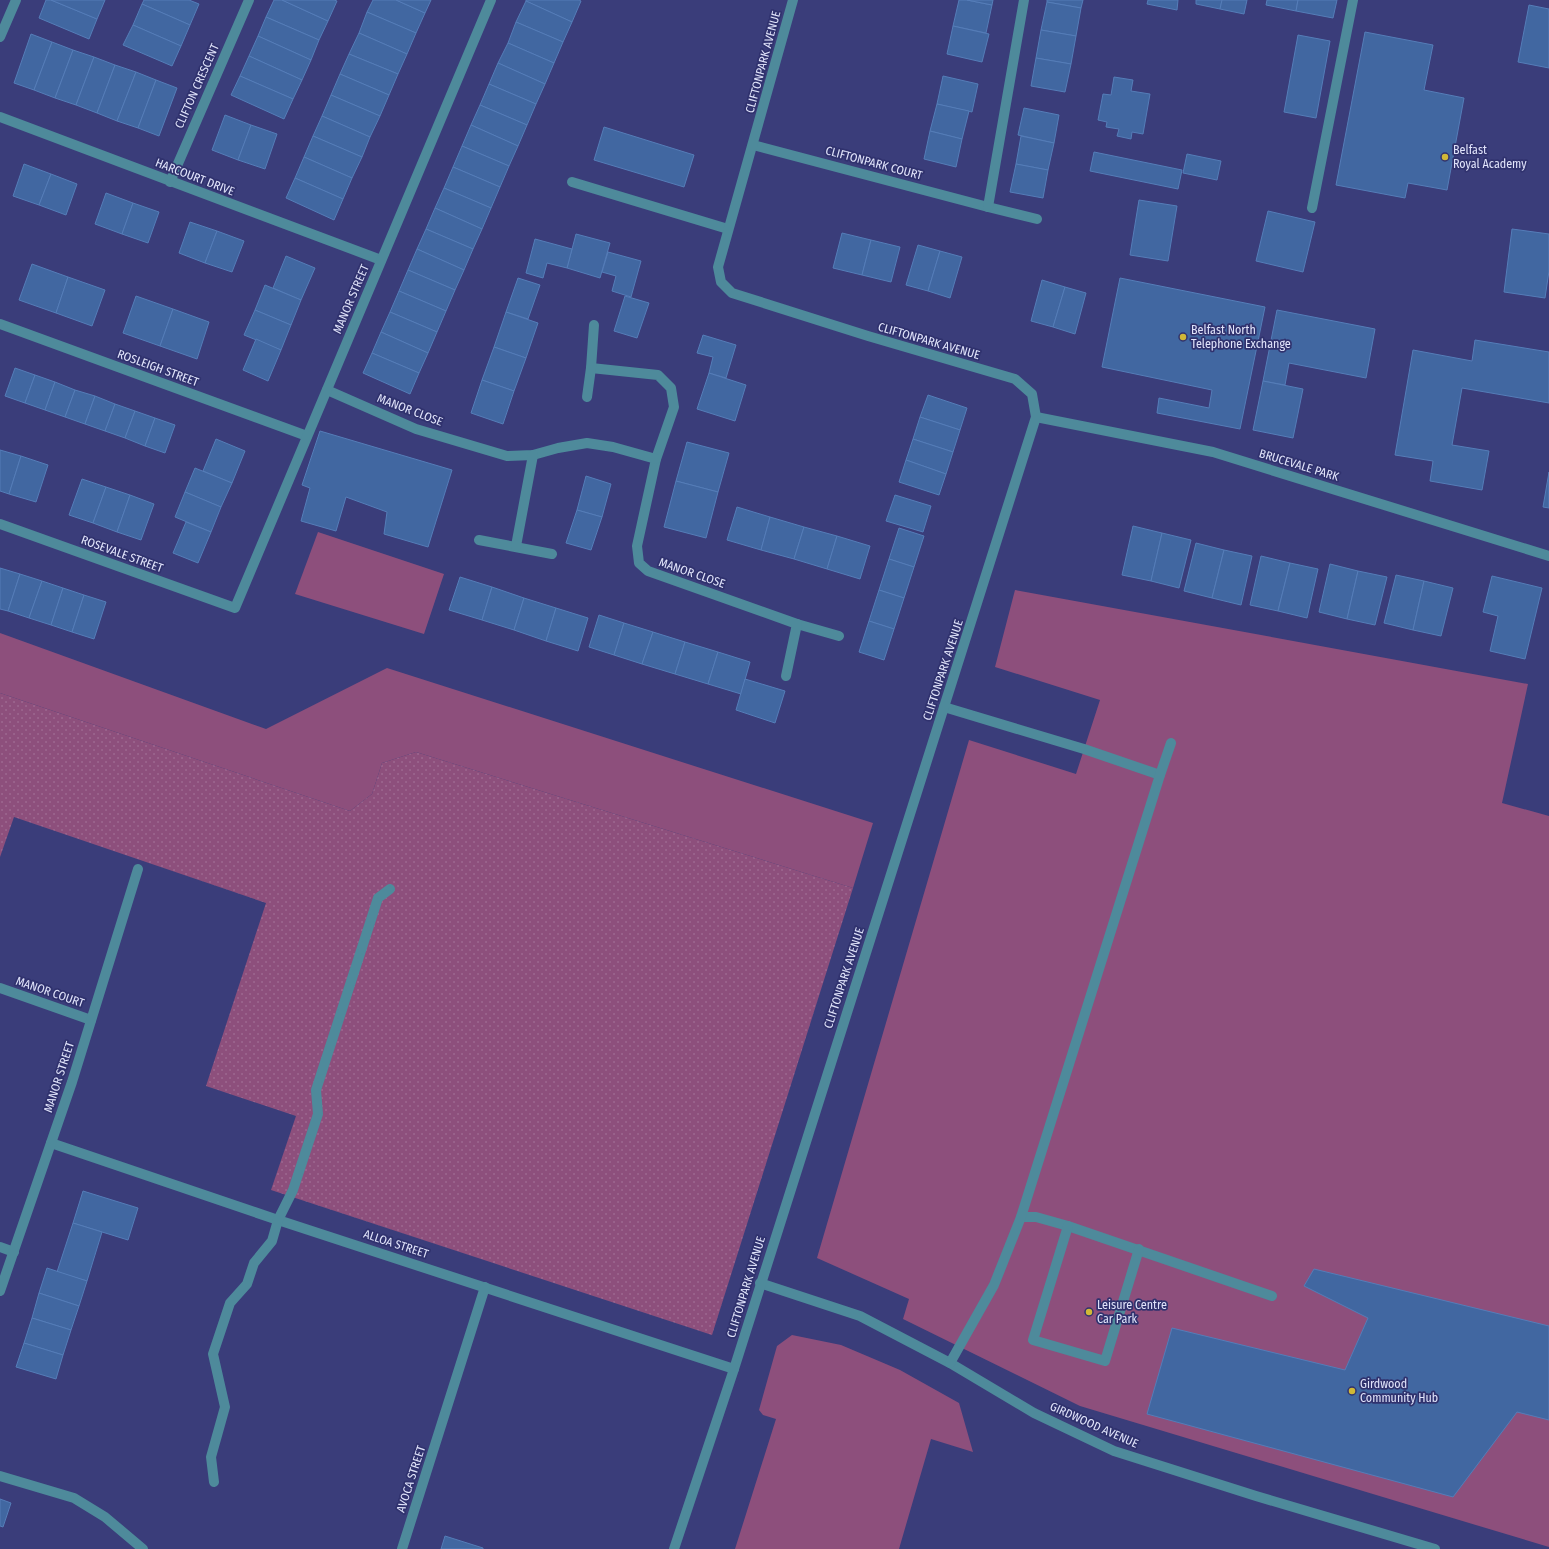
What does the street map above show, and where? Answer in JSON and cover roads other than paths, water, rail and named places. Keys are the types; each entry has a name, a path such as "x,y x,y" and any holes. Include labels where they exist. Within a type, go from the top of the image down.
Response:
{"street":[{"path":"0,38 16,0"},
{"name":"CLIFTON CRESCENT","path":"170,182 249,0"},
{"name":"MANOR STREET","path":"235,608 491,0"},
{"name":"CLIFTONPARK AVENUE","path":"674,1549 734,1369 760,1283 1036,417 1032,394 1015,379 868,336 732,293 721,282 718,267 793,0"},
{"path":"988,207 1024,0"},
{"path":"1312,208 1353,0"},
{"name":"HARCOURT DRIVE","path":"0,117 381,260"},
{"name":"CLIFTONPARK COURT","path":"753,144 1037,219"},
{"path":"572,182 728,229"},
{"name":"ROSLEIGH STREET","path":"0,324 307,436"},
{"path":"587,397 594,325"},
{"name":"MANOR CLOSE","path":"591,368 658,375 671,388 674,407 656,459 637,546 639,563 648,571 797,624 840,636"},
{"name":"MANOR CLOSE","path":"327,390 416,428 507,456 533,455 558,448 586,444 613,447 656,459"},
{"name":"BRUCEVALE PARK","path":"1036,417 1213,452 1549,556"},
{"path":"516,546 533,455"},
{"name":"ROSEVALE STREET","path":"0,524 235,608"},
{"path":"479,540 552,554"},
{"path":"786,676 797,624"},
{"path":"944,707 1084,749 1160,775"},
{"path":"950,1362 994,1285 1021,1217 1171,743"},
{"name":"MANOR STREET","path":"0,1291 72,1082 138,869"},
{"path":"214,1482 211,1457 225,1407 213,1354 230,1303 248,1284 254,1263 272,1241 278,1220 293,1190 318,1114 316,1090 378,898 390,888"},
{"name":"MANOR COURT","path":"0,988 91,1020"},
{"name":"ALLOA STREET","path":"51,1143 278,1220 734,1369"},
{"path":"1021,1217 1036,1217 1068,1226 1139,1249 1272,1296"},
{"path":"1068,1226 1033,1340 1105,1361 1139,1249"},
{"path":"0,1247 14,1252"},
{"name":"GIRDWOOD AVENUE","path":"760,1283 860,1316 950,1362 1034,1412 1114,1451 1256,1496 1435,1549"},
{"name":"AVOCA STREET","path":"402,1549 485,1287"},
{"path":"0,1476 74,1498 105,1517 143,1549"}],"place":[{"name":"Belfast Royal Academy","path":"1445,157"},
{"name":"Belfast North Telephone Exchange","path":"1183,337"},
{"name":"Leisure Centre Car Park","path":"1089,1312"},
{"name":"Girdwood Community Hub","path":"1352,1391"}]}
